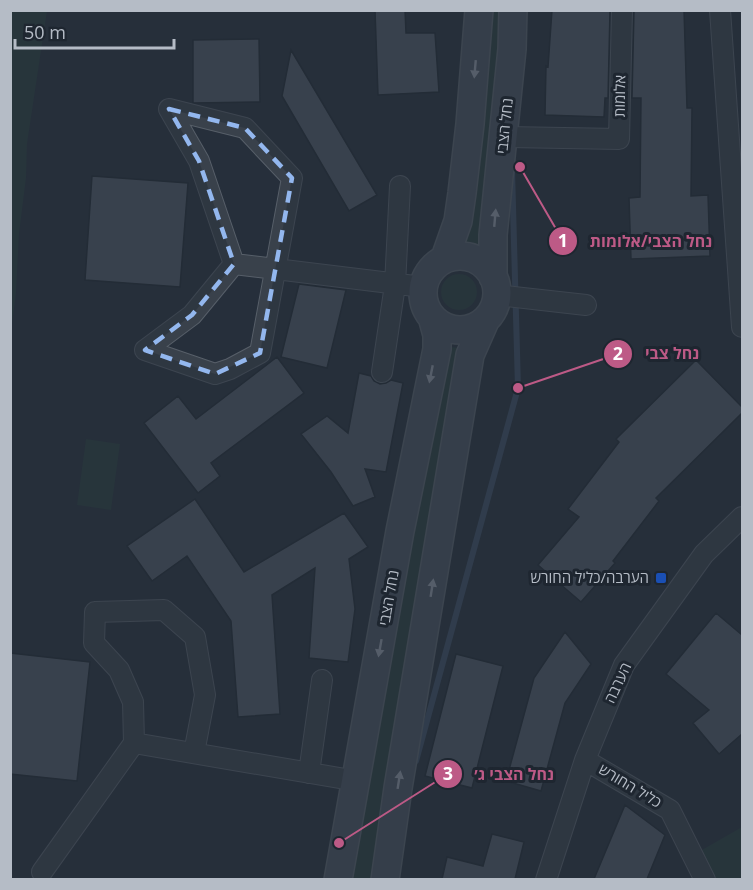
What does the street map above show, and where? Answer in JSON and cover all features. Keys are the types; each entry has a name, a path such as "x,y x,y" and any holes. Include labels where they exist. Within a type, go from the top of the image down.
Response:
{"street":[{"path":"445,258 458,221 462,193 479,10"},
{"name":"נחל הצבי","path":"495,286 493,235 504,137 513,10"},
{"name":"אלומות","path":"504,137 619,139 622,10"},
{"path":"720,10 742,327"},
{"path":"169,109 245,128 292,178 260,352 230,369 215,374 146,350 192,315 234,264 199,161 169,109"},
{"path":"382,372 395,285 400,186"},
{"path":"385,879 468,367 476,339 493,311 495,286 490,271 470,256 458,255 445,258 434,265 426,276 423,301 437,322 448,328 461,330 473,328 485,321"},
{"path":"234,264 423,287"},
{"path":"495,286 586,306"},
{"name":"נחל הצבי","path":"338,879 400,531 436,349 437,335 432,316"},
{"name":"הערבה","path":"546,879 585,760 624,665 704,555 742,516"},
{"path":"42,872 134,743 133,702 120,670 94,643 95,612 164,610 195,637 205,695 194,753"},
{"path":"309,773 322,680"},
{"path":"134,743 357,781"},
{"name":"כליל החורש","path":"585,760 670,810 705,879"}],"highlighted area":[{"path":"169,109 245,128 292,178 260,353 215,374 145,350 192,315 234,264 199,161"}],"shaded area":[{"path":"11,10 47,11 27,144 26,178 11,332"},
{"path":"484,11 509,11 487,246 459,240"},
{"path":"459,274 472,279 477,292 472,305 459,310 446,305 441,292 446,279"},
{"path":"442,346 470,349 382,879 345,880"},
{"path":"86,439 120,444 111,510 77,505"},
{"path":"742,827 742,879 715,879 700,851"}],"building":[{"path":"375,10 405,10 406,33 435,33 439,92 378,95"},
{"path":"552,10 610,10 608,98 605,98 604,117 545,115 546,66 548,67"},
{"path":"634,10 684,10 687,108 692,108 691,196 708,195 710,256 631,259 629,198 640,197 641,98 632,98"},
{"path":"259,39 260,102 193,103 193,40"},
{"path":"291,50 377,195 349,211 282,96"},
{"path":"92,176 188,183 180,287 85,280"},
{"path":"299,284 346,290 327,368 281,357"},
{"path":"277,357 304,393 211,463 220,476 198,493 144,423 178,396 196,419"},
{"path":"696,360 742,407 742,413 656,498 659,501 613,561 615,563 581,602 538,565 579,517 568,509 619,442 616,439"},
{"path":"359,373 371,376 380,384 391,380 403,383 386,472 365,469 375,497 353,506 331,472 301,434 327,416 348,433"},
{"path":"195,499 244,572 344,513 368,547 349,559 355,609 348,662 309,658 315,568 272,595 280,714 238,717 231,621 187,556 152,581 127,546"},
{"path":"716,613 742,635 742,734 719,754 693,723 709,710 666,674"},
{"path":"565,632 591,664 565,703 541,791 506,781 534,678"},
{"path":"10,653 90,662 77,781 10,774"},
{"path":"456,654 503,666 472,788 425,776"},
{"path":"625,805 665,835 647,879 594,879"},
{"path":"492,834 524,842 515,879 442,879 447,857 483,866"}],"waterway":[{"path":"416,761 518,388 512,170"}],"place":[{"name":"נחל הצבי/אלומות","path":"520,167"},
{"name":"נחל צבי","path":"518,388"},
{"name":"הערבה/כליל החורש","path":"661,578"},
{"name":"נחל הצבי ג׳","path":"339,843"}]}
